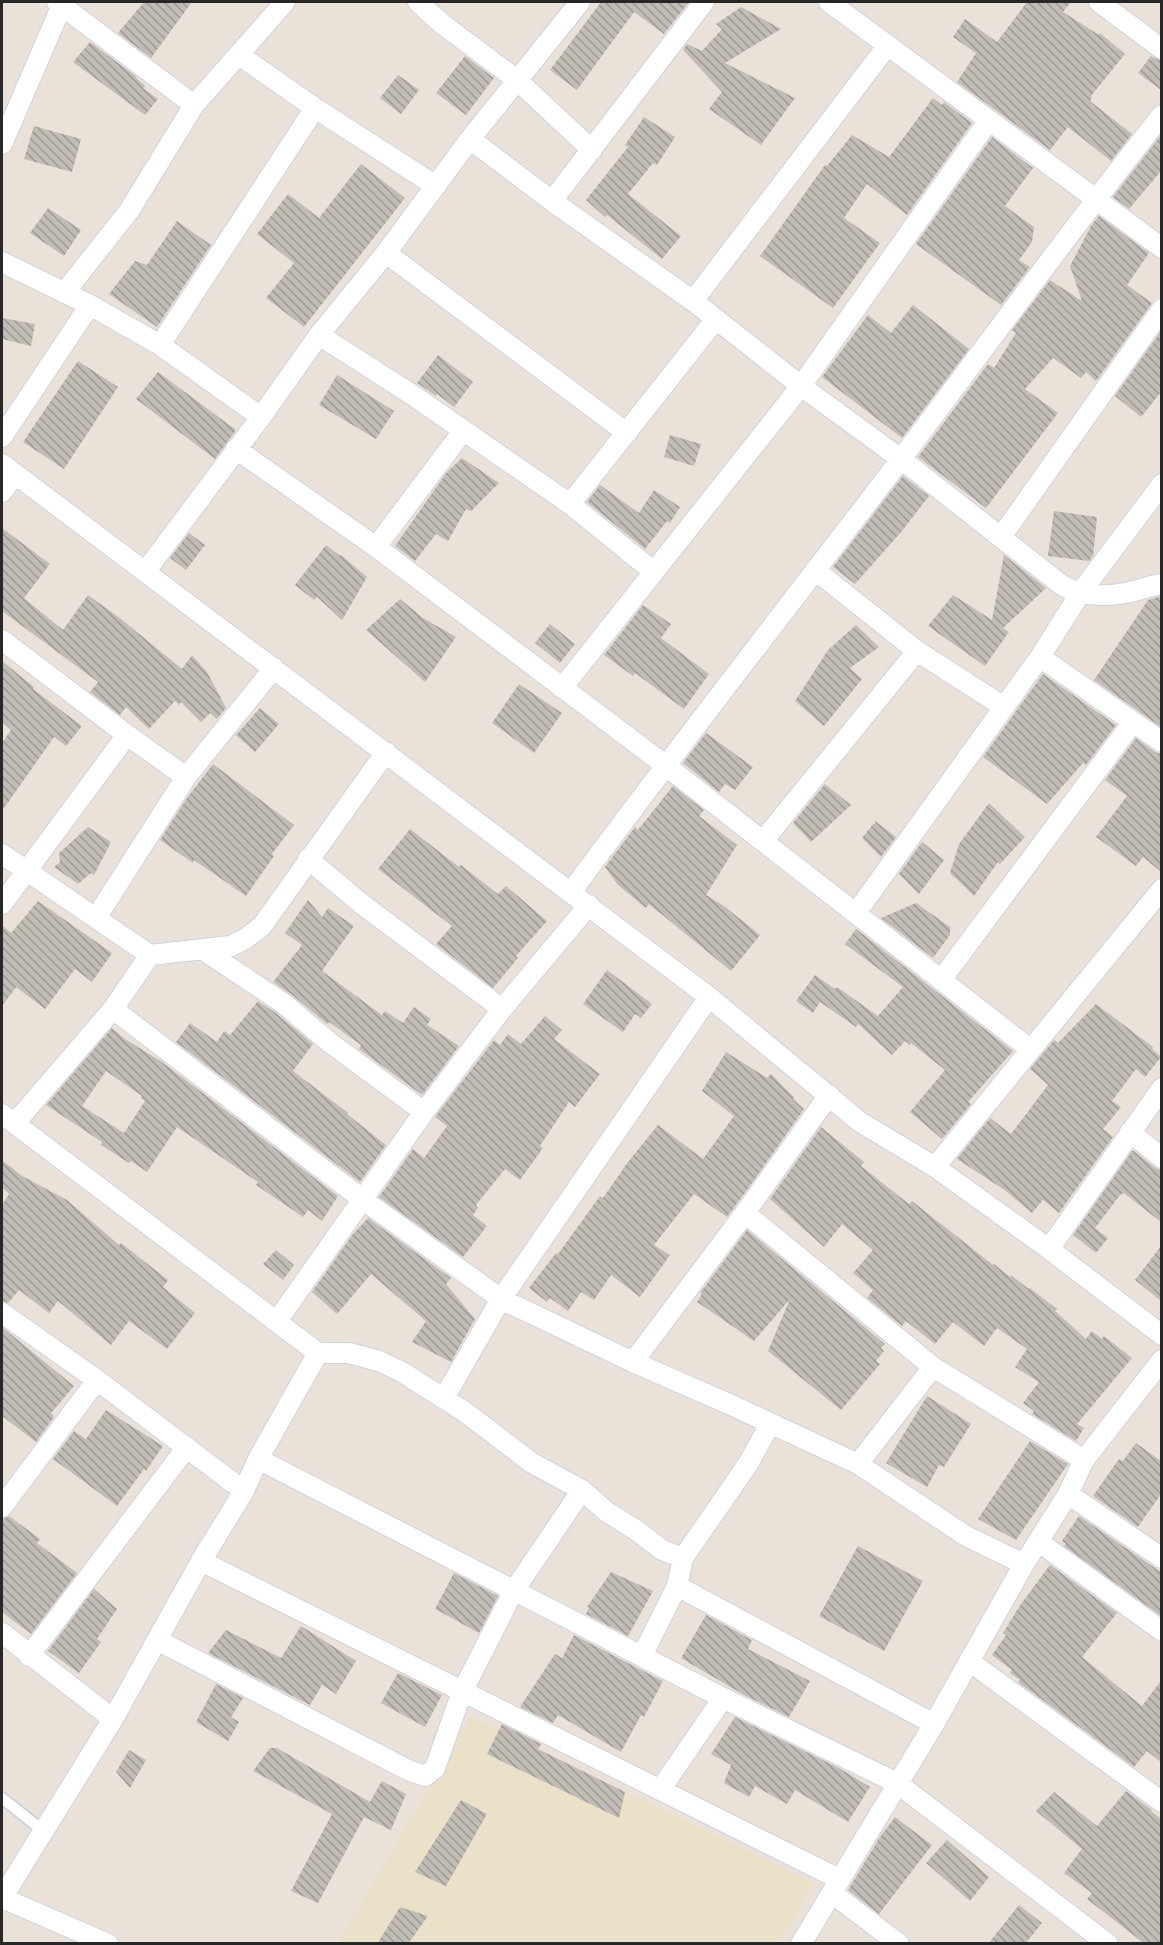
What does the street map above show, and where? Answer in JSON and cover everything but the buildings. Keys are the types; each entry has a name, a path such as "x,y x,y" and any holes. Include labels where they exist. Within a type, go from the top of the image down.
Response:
{"street":[{"path":"418,2 441,23 517,80 592,150"},
{"path":"145,572 319,335 386,254 470,139 580,2"},
{"path":"552,201 704,2"},
{"path":"830,2 1161,248"},
{"path":"1099,2 1161,49"},
{"path":"2,144 59,3 194,105"},
{"path":"64,293 129,211 194,105 239,55 279,3"},
{"path":"693,301 888,45"},
{"path":"239,55 315,108 436,186"},
{"path":"160,345 315,108"},
{"path":"571,892 665,765 901,459 1161,115"},
{"path":"562,688 801,386 989,120"},
{"path":"470,139 552,201 693,301 1063,586 1100,596 1161,584"},
{"path":"386,254 627,433"},
{"path":"2,262 90,304 160,345 261,417"},
{"path":"2,437 90,304"},
{"path":"1000,537 1161,309"},
{"path":"570,504 716,319"},
{"path":"319,335 411,394 570,504 654,572"},
{"path":"376,547 463,431"},
{"path":"236,449 376,547 665,765 1030,1049"},
{"path":"2,492 8,470 589,905 709,997 860,1122 935,1167 1049,1249 1161,1335"},
{"path":"856,913 1005,707 1081,592 1161,484"},
{"path":"815,570 917,651 1005,707"},
{"path":"2,640 186,777"},
{"path":"763,841 917,651"},
{"path":"1040,657 1161,742"},
{"path":"96,918 186,777 274,669"},
{"path":"941,980 1133,722"},
{"path":"2,904 127,735"},
{"path":"2,854 150,954 231,946 262,926 386,752"},
{"path":"308,859 363,905 502,1009"},
{"path":"935,1167 1161,889"},
{"path":"277,1321 424,1112 502,1009 589,905"},
{"path":"203,950 283,1003 330,1042 424,1112"},
{"path":"150,954 113,1009 8,1118 318,1353 349,1353 379,1361 402,1372 444,1398 532,1463 582,1490 607,1512 636,1530 662,1551 682,1558"},
{"path":"444,1398 501,1299 709,997"},
{"path":"113,1009 362,1199 501,1299 633,1362 858,1464 966,1536 1024,1564"},
{"path":"1049,1249 1161,1088"},
{"path":"633,1362 745,1213 829,1095"},
{"path":"1130,1132 1161,1158"},
{"path":"745,1213 933,1367 1084,1460"},
{"path":"2,1313 97,1380 244,1491"},
{"path":"108,1944 2,1898 42,1830 113,1719 201,1561 244,1491 258,1459 318,1353"},
{"path":"801,1944 934,1724 1024,1564 1068,1494 1084,1460 1161,1360"},
{"path":"858,1464 933,1367"},
{"path":"2,1507 97,1380"},
{"path":"642,1656 677,1586 682,1558 748,1464 770,1424"},
{"path":"29,1656 187,1448"},
{"path":"258,1459 513,1592 897,1783 1108,1944"},
{"path":"157,1640 408,1770 425,1776 435,1768 462,1692 513,1592 582,1490"},
{"path":"1068,1494 1161,1558"},
{"path":"1039,1542 1161,1631"},
{"path":"201,1561 660,1790 836,1886 899,1944"},
{"path":"677,1586 934,1724"},
{"path":"2,1633 113,1719"},
{"path":"969,1660 1161,1802"},
{"path":"660,1790 723,1698"}],"lane":[{"path":"2,1798 42,1830"}],"shaded area":[{"path":"471,1717 814,1883 779,1943 337,1944"}]}
